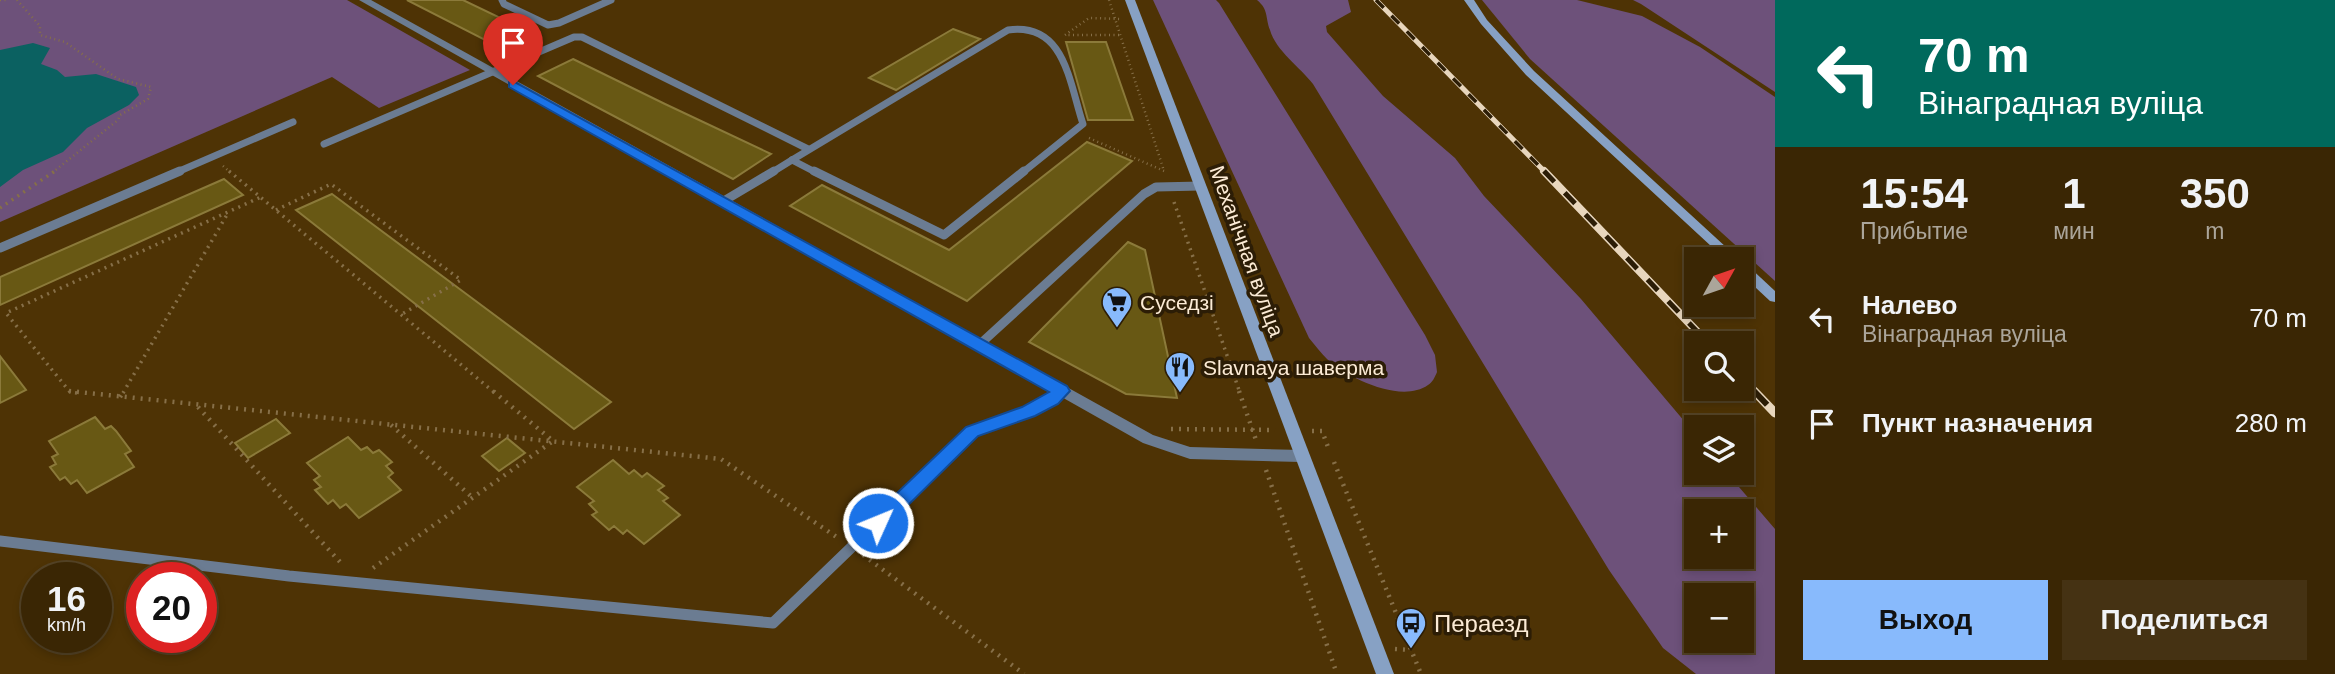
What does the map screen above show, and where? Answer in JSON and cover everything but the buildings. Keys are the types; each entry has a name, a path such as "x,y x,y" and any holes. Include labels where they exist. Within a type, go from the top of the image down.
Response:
{"street":[{"path":"364,0 1148,439 1190,453 1301,456"},
{"name":"Механічная вуліца","path":"1130,0 1385,674"},
{"path":"1469,0 1484,22 1530,72 1720,247"},
{"path":"1754,279 1775,298"}],"lane":[{"path":"502,0 504,4 548,25 559,23 611,0"},
{"path":"722,202 790,159 1009,30 1024,27 1042,34 1055,45 1083,124 944,235 790,159"},
{"path":"324,144 565,39 582,37 808,149"},
{"path":"0,248 293,122"},
{"path":"979,345 1144,194 1156,187 1201,186"},
{"path":"0,541 289,576 772,623 972,431 1028,411 1052,399 1061,391"}],"path":[{"path":"0,0 8,0"},
{"path":"0,208 57,170 118,120 120,115 148,99 150,87 118,79 65,42 40,35 40,26 17,0"},
{"path":"1109,0 1169,186 1337,674"},
{"path":"1119,35 1065,35 1089,18 1122,19"},
{"path":"1074,132 1164,171"},
{"path":"212,157 553,441"},
{"path":"276,210 331,184 461,280 401,314"},
{"path":"261,197 6,313 70,392 721,459 842,541"},
{"path":"119,397 229,211"},
{"path":"196,405 340,563 351,565"},
{"path":"391,425 472,498"},
{"path":"1171,429 1277,430"},
{"path":"1307,431 1322,432 1328,447"},
{"path":"362,566 373,568 553,441"},
{"path":"1334,462 1421,674"},
{"path":"861,554 1024,674"}],"shaded area":[{"path":"0,0 347,0 470,70 379,108 332,77 0,222"},
{"path":"1153,0 1216,0 1219,3 1425,335 1435,355 1437,372 1429,384 1404,392 1361,381 1325,357 1309,338"},
{"path":"1257,0 1348,0 1351,12 1326,26 1327,32 1383,96 1455,158 1484,196 1581,299 1684,421 1684,485 1737,485 1749,499 1684,499 1684,569 1754,569 1754,504 1775,529 1775,674 1696,674 1663,648 1609,570 1313,84 1277,45 1265,10"},
{"path":"1482,0 1577,0 1642,16 1700,47 1775,97 1775,281 1754,262 1754,247 1737,247 1530,59"},
{"path":"1633,0 1775,0 1775,92 1641,4"}],"water":[{"path":"33,43 50,48 41,64 57,70 65,77 96,74 136,87 139,95 129,105 87,128 63,152 23,170 0,187 0,50"}],"railway":[{"path":"1376,0 1546,173"},
{"path":"1544,171 1697,331"},
{"path":"1754,391 1775,413"}],"place":[{"name":"Суседзі","path":"1117,329"},
{"name":"Slavnaya шаверма","path":"1180,394"},
{"name":"Пераезд","path":"1411,650"}],"route":[{"path":"513,85 1061,391 1052,399 1028,411 972,431 878,523"}]}
